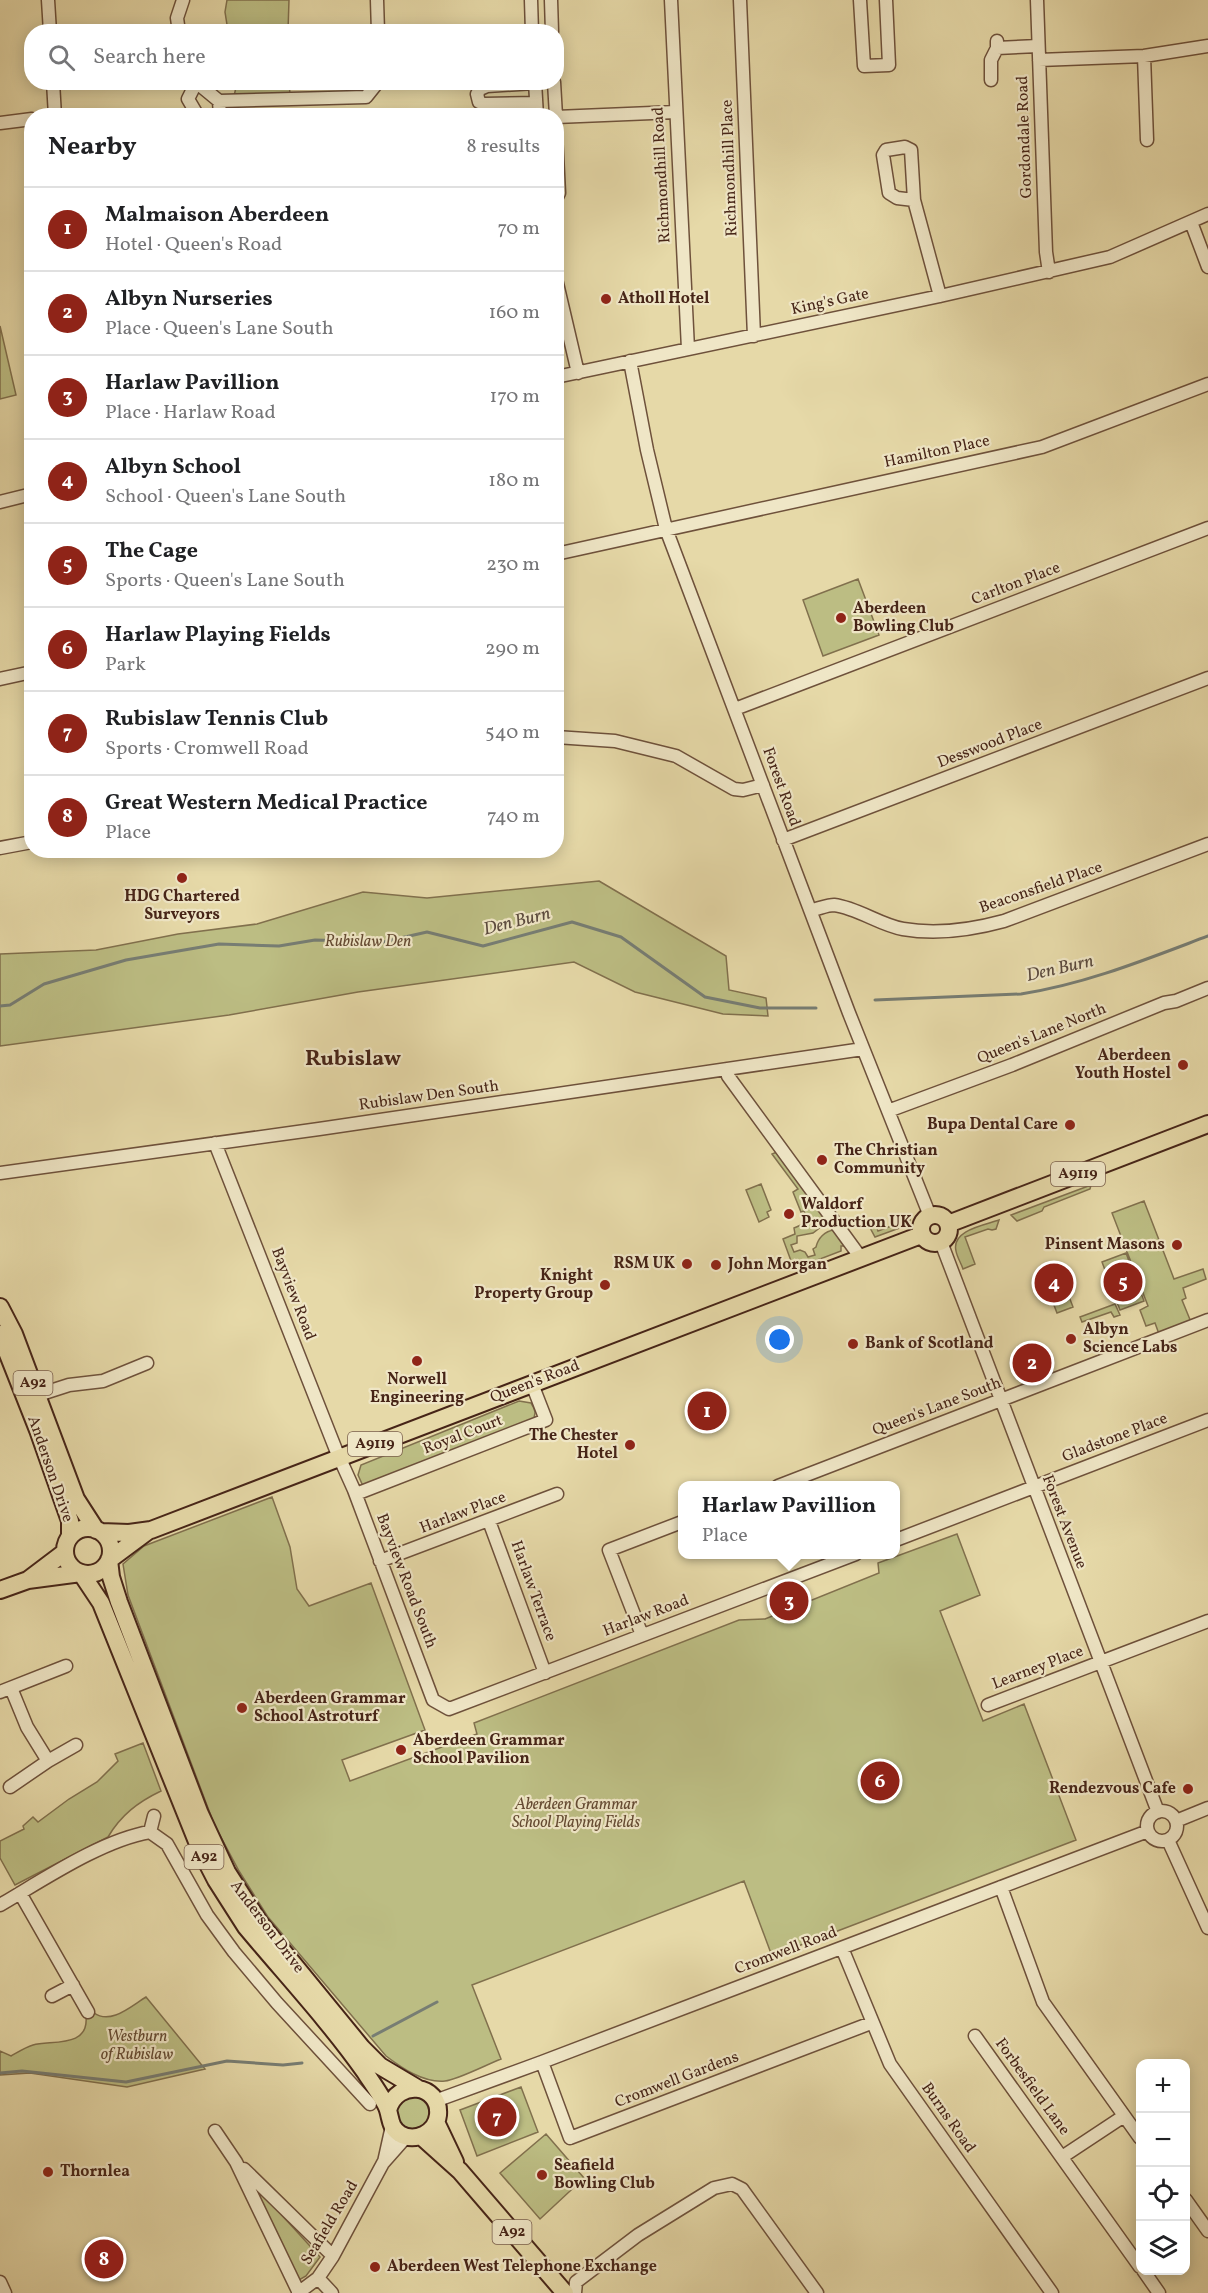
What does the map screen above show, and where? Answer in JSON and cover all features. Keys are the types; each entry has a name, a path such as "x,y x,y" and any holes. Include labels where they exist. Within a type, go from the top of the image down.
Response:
{"main road":[{"name":"A9119","path":"948,1224 1208,1124"},
{"path":"930,1216 942,1217 948,1224 947,1236 941,1242 929,1243 921,1235 921,1223 930,1216"},
{"name":"Queen's Road","path":"109,1560 149,1530 921,1235"},
{"name":"Anderson Drive","path":"0,1307 14,1334 76,1499 98,1531"},
{"name":"Anderson Drive","path":"0,1334 38,1430 70,1521 68,1545"},
{"path":"28,1580 68,1545 82,1529 98,1531"},
{"name":"Queen's Road","path":"98,1531 149,1530"},
{"name":"A92","path":"98,1531 109,1542 111,1554 109,1560"},
{"name":"A92","path":"68,1545 70,1565 81,1573"},
{"path":"0,1590 28,1580 94,1573 106,1565 109,1560"},
{"name":"Anderson Drive","path":"109,1560 118,1602 200,1814 227,1872 259,1922 362,2048 380,2066 417,2088"},
{"name":"Anderson Drive","path":"81,1573 101,1603 200,1849 216,1880 246,1927 363,2070 390,2118"},
{"path":"390,2118 395,2096 401,2091 417,2088"},
{"name":"A92","path":"417,2088 435,2101 436,2122 460,2171"},
{"name":"A92","path":"390,2118 398,2133 414,2137 460,2171 565,2293"},
{"path":"414,2137 430,2131 436,2122"}],"street":[{"path":"48,0 50,24"},
{"path":"178,24 177,18 183,0"},
{"path":"376,0 378,24"},
{"path":"531,0 532,24"},
{"path":"551,0 552,24"},
{"name":"Richmondhill Road","path":"670,0 688,349"},
{"name":"Richmondhill Place","path":"740,0 754,336"},
{"path":"860,0 864,66 889,65 886,0"},
{"name":"Gordondale Road","path":"1037,0 1046,252 1049,272"},
{"path":"992,80 992,60 997,43 1038,46"},
{"path":"1039,60 1144,56 1208,46"},
{"path":"1144,56 1147,140"},
{"path":"53,90 55,108"},
{"path":"192,90 188,99 193,108"},
{"path":"205,90 219,101 366,97 372,90"},
{"path":"479,90 477,94 479,102 484,104 526,108"},
{"path":"535,90 536,108"},
{"path":"554,90 556,108"},
{"path":"219,101 219,108"},
{"path":"564,116 676,112"},
{"path":"0,123 24,120"},
{"path":"914,200 940,296"},
{"name":"King's Gate","path":"564,375 940,296 1110,257 1208,214"},
{"path":"1191,222 1208,267"},
{"path":"564,313 578,372"},
{"name":"Forest Road","path":"630,361 647,450 666,529 863,1049 930,1216"},
{"name":"Hamilton Place","path":"564,552 1042,447 1208,384"},
{"path":"0,502 24,496"},
{"name":"Carlton Place","path":"735,709 1208,528"},
{"path":"0,679 24,674"},
{"name":"Desswood Place","path":"783,840 1208,678"},
{"path":"564,738 615,741 676,756 726,786 738,790 763,785"},
{"path":"0,848 24,844"},
{"name":"Beaconsfield Place","path":"812,910 835,905 884,924 929,932 980,927 1004,921 1208,844"},
{"name":"Queen's Lane North","path":"888,1111 1208,988"},
{"name":"Rubislaw Den South","path":"0,1173 863,1049"},
{"path":"727,1069 728,1076 861,1258"},
{"name":"Bayview Road","path":"215,1143 340,1457"},
{"name":"Forest Avenue","path":"941,1242 1158,1812"},
{"name":"Queen's Lane South","path":"789,1481 1208,1320"},
{"path":"38,1395 69,1385 104,1381 147,1363"},
{"name":"Royal Court","path":"356,1494 546,1420 532,1384"},
{"name":"Gladstone Place","path":"1033,1487 1208,1420"},
{"name":"Bayview Road South","path":"340,1457 433,1700 449,1709"},
{"path":"900,1538 1033,1487"},
{"name":"Harlaw Place","path":"380,1561 557,1494"},
{"name":"Harlaw Terrace","path":"489,1521 546,1673"},
{"path":"642,1635 609,1550 678,1524"},
{"name":"Harlaw Road","path":"449,1709 843,1559"},
{"name":"Learney Place","path":"988,1705 1208,1621"},
{"path":"48,1761 5,1690 66,1666"},
{"path":"10,1787 76,1745"},
{"path":"1176,1821 1208,1808"},
{"path":"1158,1812 1170,1814 1176,1821 1177,1829 1168,1840 1154,1838 1148,1831 1150,1818 1158,1812"},
{"path":"150,1832 154,1816"},
{"name":"Cromwell Road","path":"435,2101 1148,1831"},
{"path":"0,1905 105,1847 134,1835 150,1832 167,1844 207,1915 234,1952 370,2104"},
{"path":"1168,1840 1208,1928"},
{"path":"1001,1887 1043,2002 1136,2132"},
{"path":"20,1893 88,2012"},
{"name":"Burns Road","path":"842,1947 890,2064 1052,2293"},
{"path":"52,1996 73,1985"},
{"name":"Cromwell Gardens","path":"542,2062 570,2138 872,2023"},
{"name":"Forbesfield Lane","path":"975,2036 1136,2260"},
{"path":"324,2054 339,2039"},
{"name":"Forbesfield Lane","path":"1062,2157 1124,2116"},
{"name":"Seafield Road","path":"298,2293 318,2278 333,2256 383,2163 390,2118"},
{"path":"215,2131 236,2162 298,2293"},
{"name":"Seafield Road","path":"383,2163 414,2137"},
{"path":"236,2162 333,2256"},
{"path":"575,2293 576,2282 638,2235 714,2187 732,2184 745,2193 817,2293"},
{"path":"1190,2207 1208,2231"},
{"path":"1146,2275 1159,2293"},
{"path":"318,2278 332,2293"},
{"path":"0,2282 5,2293"}],"green space":[{"path":"227,0 289,0 288,24 227,24 225,12"},
{"path":"235,90 290,90 290,94 234,96"},
{"path":"0,326 16,395 0,399"},
{"name":"Aberdeen Bowling Club","path":"858,579 879,635 823,656 803,600"},
{"name":"Rubislaw Den","path":"599,881 726,956 729,990 766,998 768,1016 723,1014 635,992 574,962 358,992 229,1015 0,1046 0,954 96,950 178,934 257,924 363,892 427,898"},
{"path":"777,1152 826,1219 826,1223 813,1233 797,1236 797,1243 791,1245 794,1252 800,1250 808,1257 815,1255 813,1249 820,1238 825,1233 834,1230 844,1246 841,1246 841,1251 794,1269 783,1239 795,1234 794,1228 808,1222 793,1192 798,1189 772,1154"},
{"path":"761,1184 771,1210 767,1212 769,1217 759,1222 746,1190"},
{"path":"1091,1185 1090,1189 1044,1207 1042,1211 1017,1221 1011,1215"},
{"path":"1144,1201 1174,1279 1203,1269 1206,1279 1183,1288 1186,1298 1182,1300 1191,1322 1159,1334 1155,1323 1146,1326 1140,1310 1148,1306 1112,1213"},
{"path":"910,1220 908,1225 875,1237 868,1224 874,1221 878,1231"},
{"path":"999,1220 996,1229 988,1229 965,1237 975,1264 963,1269 956,1251 959,1238 978,1226"},
{"path":"1126,1253 1144,1301 1120,1310 1102,1262"},
{"path":"1060,1273 1073,1307 1057,1313 1044,1279"},
{"path":"1115,1304 1120,1315 1114,1317 1111,1312 1082,1322 1080,1317"},
{"path":"519,1401 531,1403 534,1407 535,1416 532,1421 363,1486 358,1475 361,1465"},
{"name":"Aberdeen Grammar School Playing Fields","path":"272,1497 290,1547 297,1589 309,1606 371,1583 425,1730 342,1760 350,1781 477,1734 474,1723 739,1620 765,1619 879,1573 878,1563 889,1559 900,1559 900,1555 957,1534 980,1595 940,1611 983,1721 1024,1704 1076,1840 772,1956 744,1881 472,1985 501,2059 450,2080 429,2080 406,2070 386,2056 268,1917 239,1871 214,1824 128,1595 123,1564 144,1546"},
{"path":"143,1743 161,1791 131,1810 108,1837 15,1885 0,1858 0,1841 24,1829 23,1826 33,1817 38,1822 97,1782 118,1761 115,1754"},
{"name":"Westburn of Rubislaw","path":"146,1997 205,2069 127,2087 30,2073 0,2075 0,2051 11,2056 33,2045 67,2041 82,2034 86,2017 94,2013 100,2016 114,2016"},
{"path":"521,2087 538,2132 477,2156 460,2110"},
{"path":"413,2097 424,2102 429,2113 424,2124 413,2129 402,2124 397,2113 402,2102"},
{"name":"Seafield Bowling Club","path":"546,2134 584,2178 540,2219 500,2173"},
{"path":"248,2178 320,2257 306,2276 299,2280"}],"waterway":[{"name":"Den Burn","path":"0,1006 10,1005 44,984 126,960 219,944 279,946 315,940 383,942 427,932 483,946 572,922 621,937 705,997 760,1008 816,1008"},
{"name":"Den Burn","path":"875,1000 1021,994 1045,990 1116,970 1208,936"},
{"path":"373,2036 437,2002"},
{"path":"0,2073 22,2071 126,2082 227,2061 283,2065 302,2063"}],"place":[{"name":"Atholl Hotel","path":"606,299"},
{"name":"Aberdeen Bowling Club","path":"841,618"},
{"name":"HDG Chartered Surveyors","path":"182,878"},
{"name":"Aberdeen Youth Hostel","path":"1183,1065"},
{"name":"Bupa Dental Care","path":"1070,1125"},
{"name":"The Christian Community","path":"822,1160"},
{"name":"Waldorf Production UK","path":"789,1214"},
{"name":"Pinsent Masons","path":"1177,1245"},
{"name":"RSM UK","path":"687,1264"},
{"name":"John Morgan","path":"716,1265"},
{"name":"The Cage","path":"1123,1282"},
{"name":"Albyn School","path":"1054,1283"},
{"name":"Knight Property Group","path":"605,1285"},
{"name":"Albyn Science Labs","path":"1071,1339"},
{"name":"Bank of Scotland","path":"853,1344"},
{"name":"Norwell Engineering","path":"417,1361"},
{"name":"Albyn Nurseries","path":"1032,1363"},
{"name":"Malmaison Aberdeen","path":"707,1411"},
{"name":"The Chester Hotel","path":"630,1445"},
{"name":"Harlaw Pavillion","path":"789,1601"},
{"name":"Aberdeen Grammar School Astroturf","path":"242,1708"},
{"name":"Aberdeen Grammar School Pavilion","path":"401,1750"},
{"name":"Harlaw Playing Fields","path":"880,1781"},
{"name":"Rendezvous Cafe","path":"1188,1789"},
{"name":"Rubislaw Tennis Club","path":"497,2117"},
{"name":"Thornlea","path":"48,2172"},
{"name":"Seafield Bowling Club","path":"542,2175"},
{"name":"Great Western Medical Practice","path":"104,2259"},
{"name":"Aberdeen West Telephone Exchange","path":"375,2267"}],"district":[{"name":"Rubislaw","path":"353,1059"}]}
